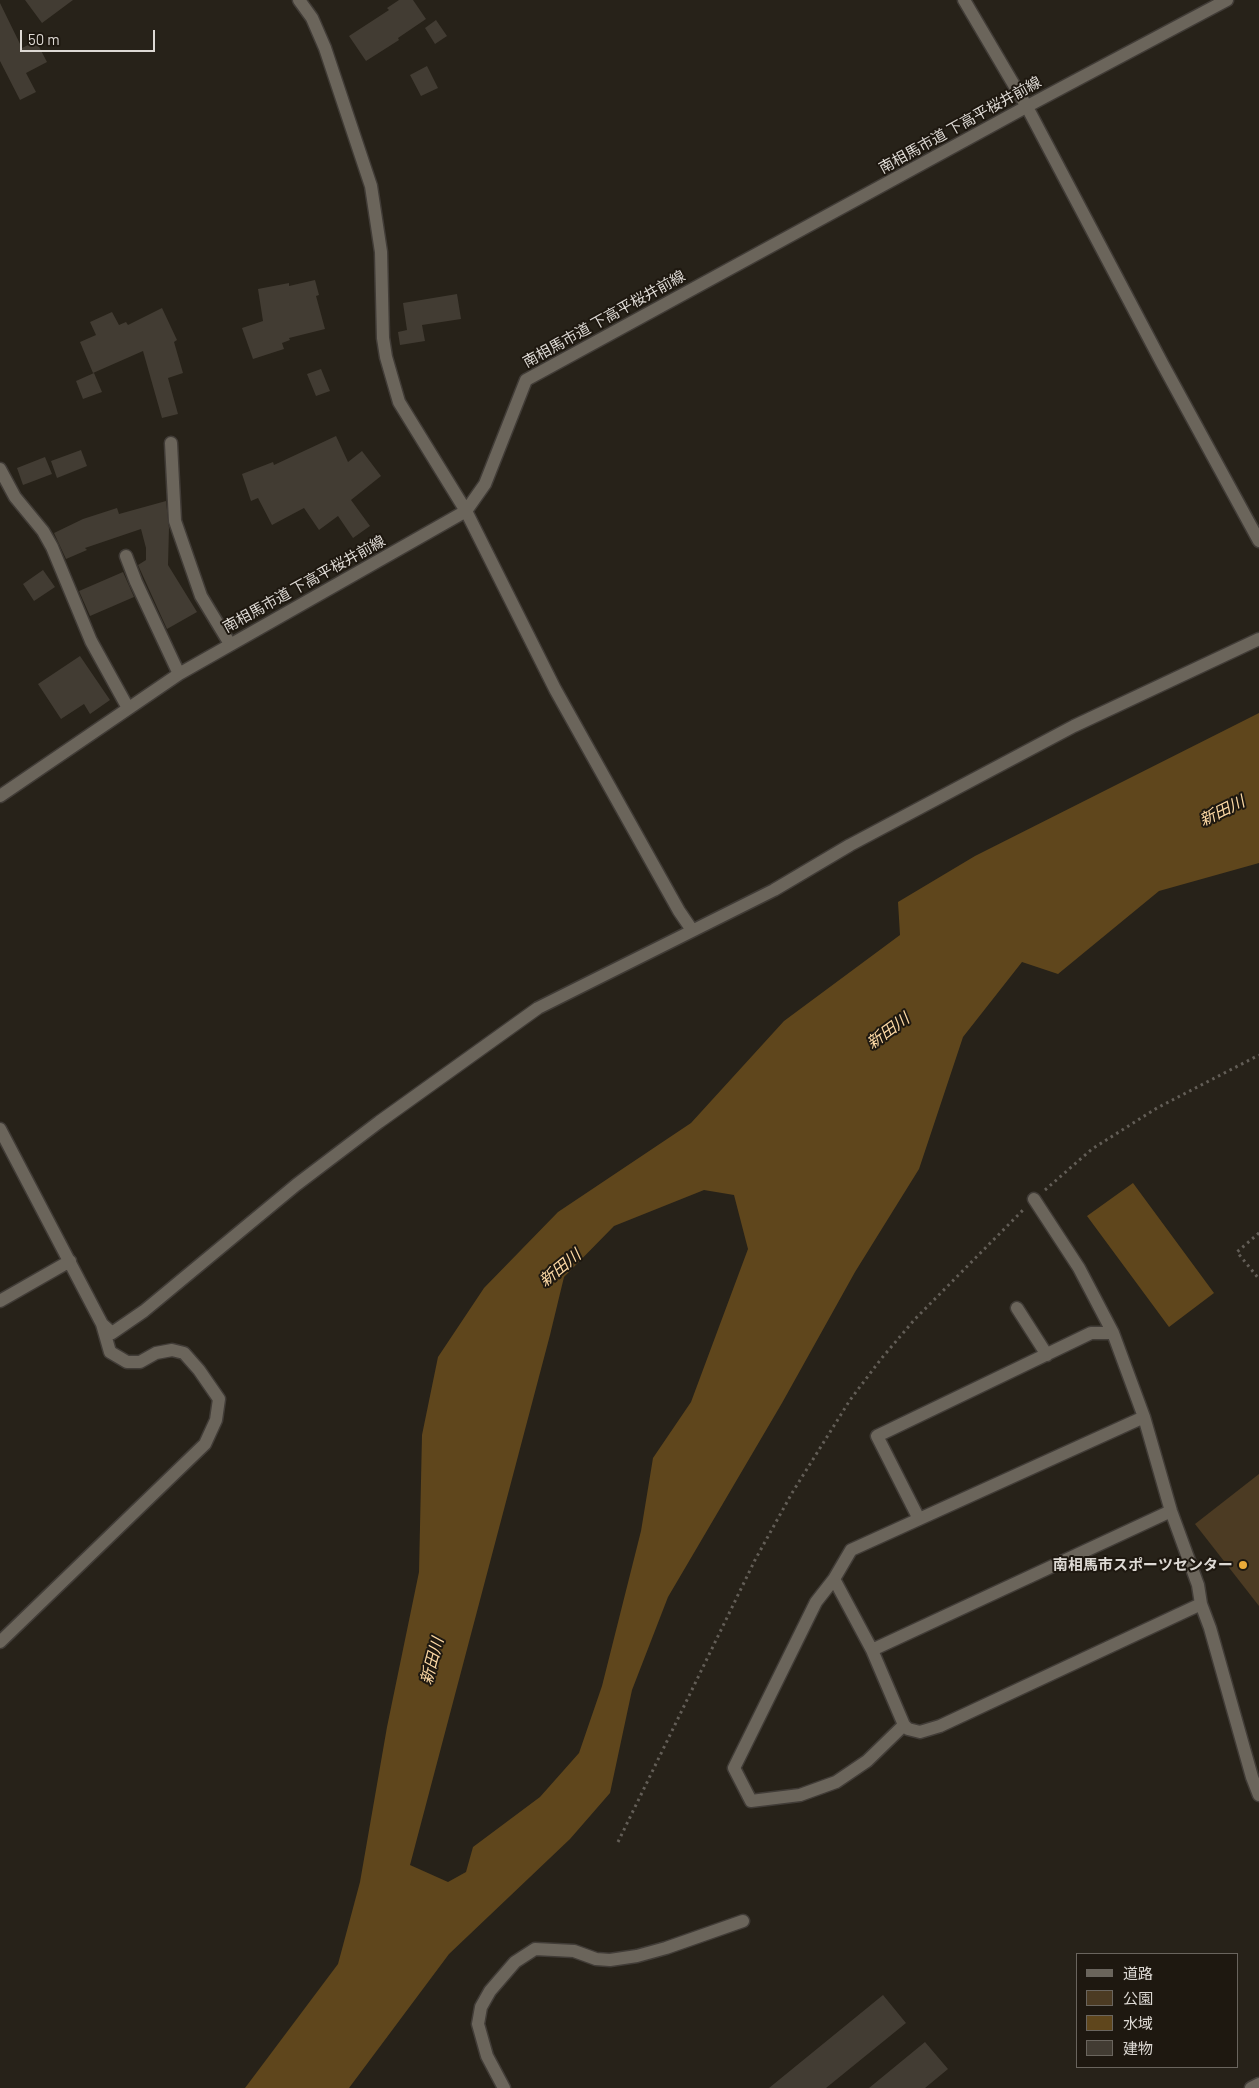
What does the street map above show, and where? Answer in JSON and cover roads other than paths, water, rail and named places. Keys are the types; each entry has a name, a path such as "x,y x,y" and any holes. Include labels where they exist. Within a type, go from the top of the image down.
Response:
{"street":[{"path":"299,0 312,18 325,48 371,186 381,252 383,338 394,387 407,416 466,511 555,689 678,912 692,930"},
{"path":"964,0 1027,107 1162,363 1259,541"},
{"name":"南相馬市道 下高平桜井前線","path":"0,796 179,674 466,511 485,484 526,380 1227,0"},
{"path":"171,442 175,521 201,596 230,644"},
{"path":"0,469 15,497 43,531 52,547 91,641 128,708"},
{"path":"126,556 136,582 179,674"},
{"path":"102,1324 112,1333 144,1311 296,1186 379,1122 538,1008 774,890 850,845 1047,739 1259,640"},
{"path":"0,1129 102,1324 110,1352 127,1362 140,1362 156,1353 172,1350 184,1353 220,1399 216,1420 205,1444 0,1642"},
{"path":"1034,1200 1078,1268 1113,1333 1144,1416 1172,1511 1198,1585 1252,1777 1259,1795"},
{"path":"0,1301 70,1261"},
{"path":"1017,1308 1047,1355"},
{"path":"919,1520 876,1436 1091,1333 1113,1333"},
{"path":"904,1725 867,1761 836,1782 800,1795 751,1801 734,1768 816,1602 834,1578 851,1550 1144,1416"},
{"path":"872,1650 1172,1511"},
{"path":"834,1578 872,1650 904,1725 908,1729 920,1732 940,1726 1202,1604"},
{"path":"504,2088 488,2056 478,2024 481,2007 490,1991 515,1962 535,1949 574,1951 596,1959 610,1960 637,1956 743,1921"},
{"path":"1251,2088 1259,2084"}],"water":[{"name":"新田川","path":"1259,713 1259,863 1159,891 1058,974 1022,962 963,1037 919,1169 855,1272 782,1403 668,1597 632,1690 610,1793 570,1839 449,1954 349,2088 245,2088 338,1964 360,1882 387,1727 419,1572 422,1435 438,1357 484,1288 558,1212 691,1123 784,1021 900,935 898,902 975,856","holes":["704,1190 734,1195 748,1249 691,1402 653,1458 641,1531 602,1686 579,1753 540,1797 473,1847 466,1872 448,1882 410,1865 564,1277 614,1226"]},
{"path":"1133,1183 1214,1293 1169,1327 1087,1216"}],"place":[{"name":"南相馬市スポーツセンター","path":"1243,1565"}]}
